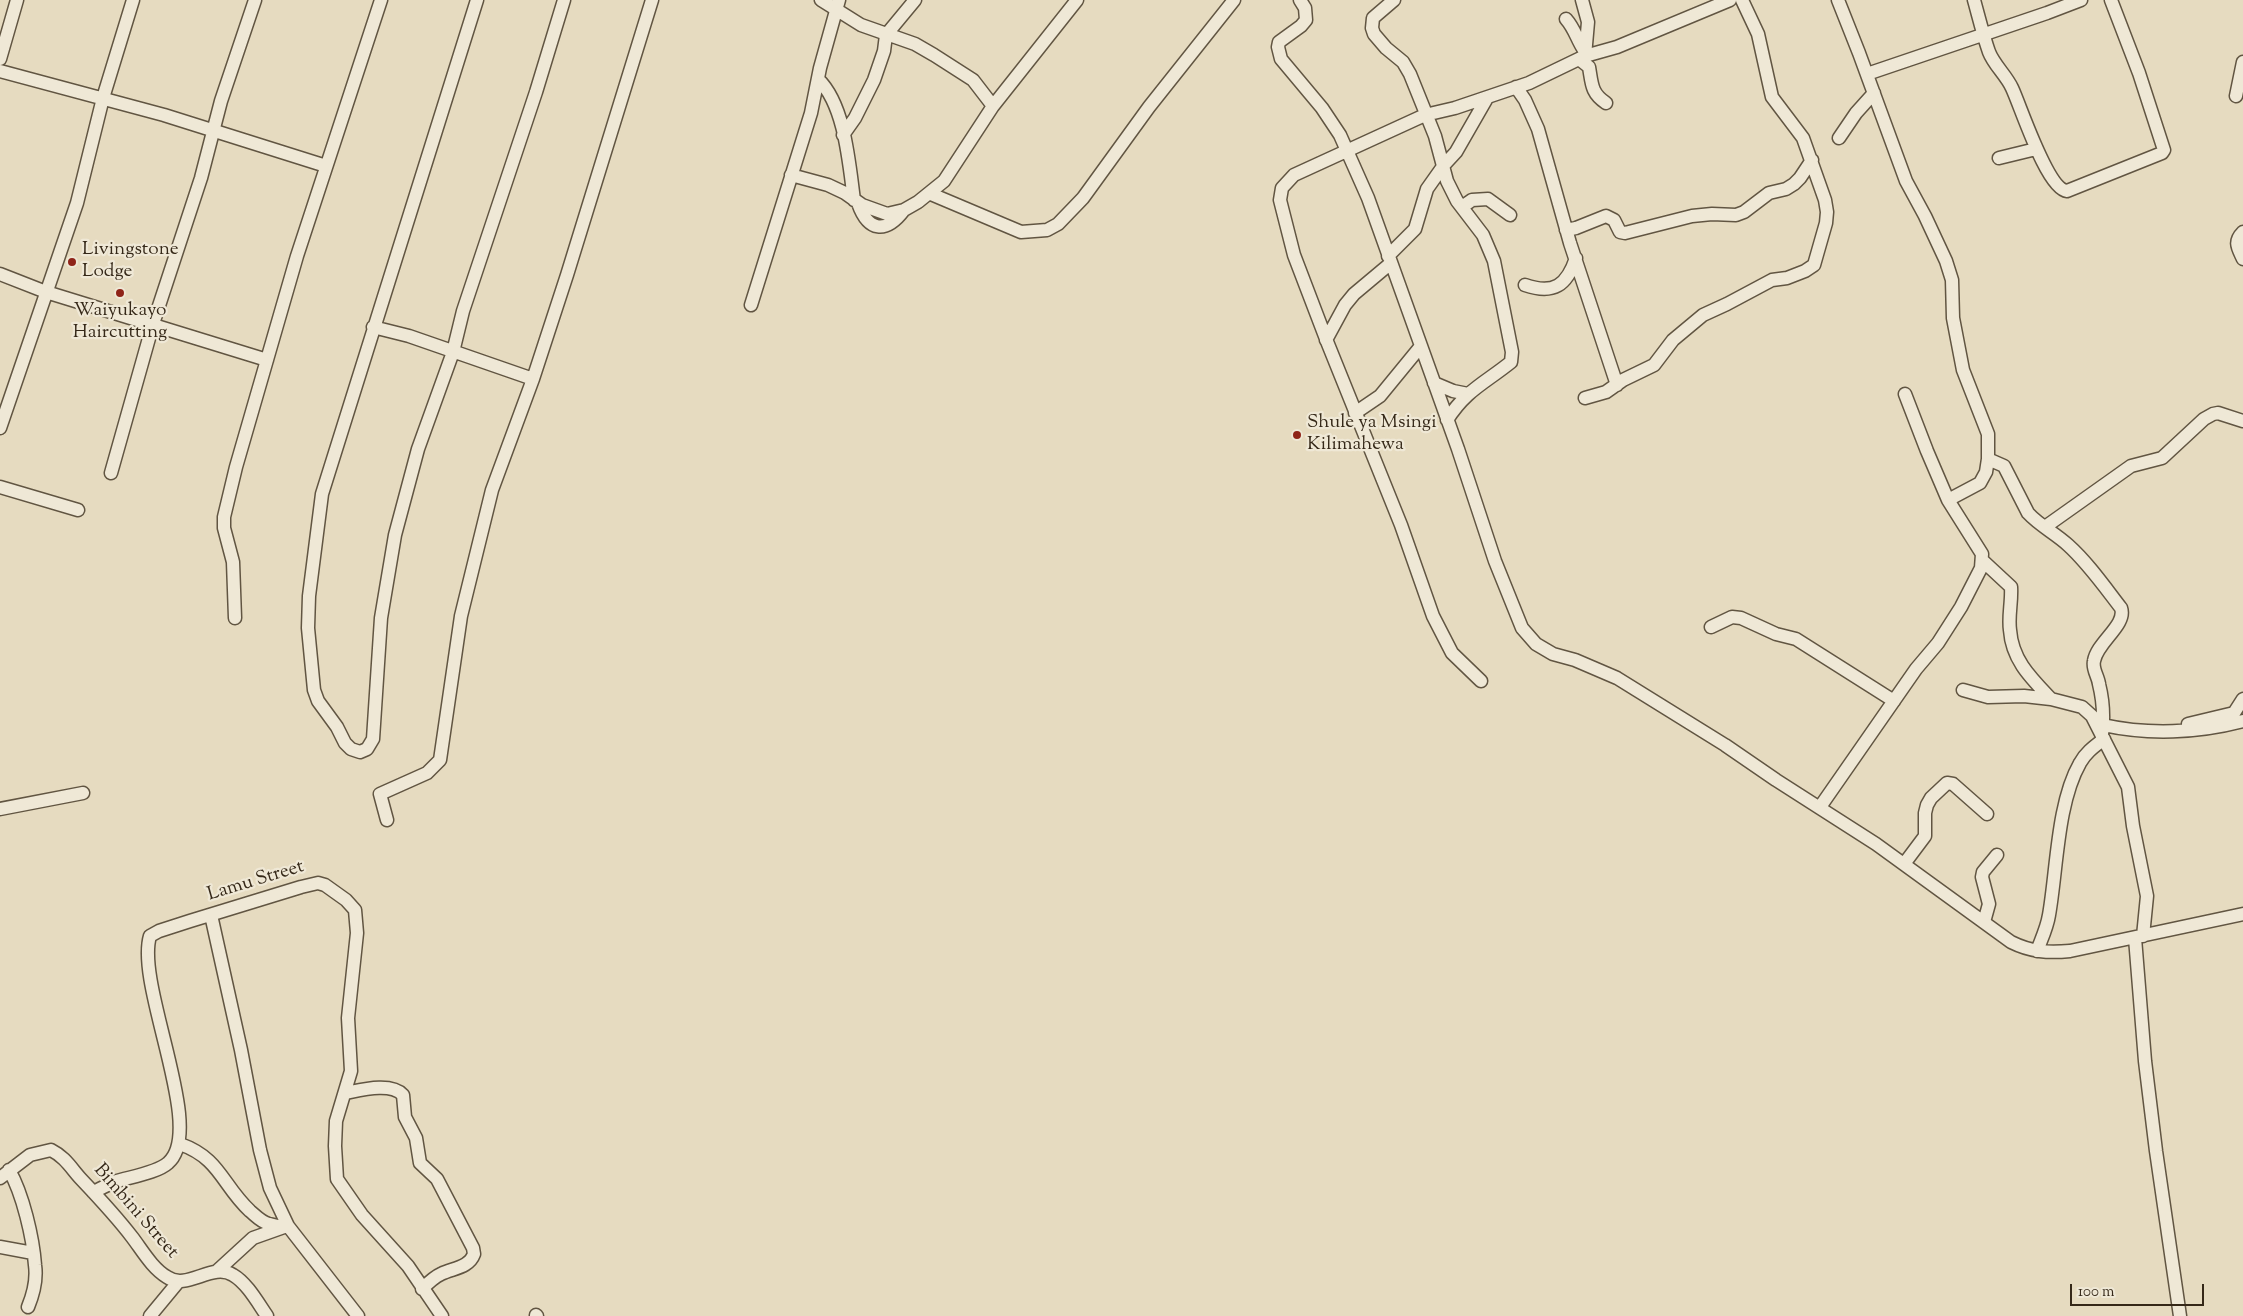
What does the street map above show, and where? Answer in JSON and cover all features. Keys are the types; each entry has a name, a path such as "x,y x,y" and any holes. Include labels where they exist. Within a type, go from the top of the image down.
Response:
{"street":[{"path":"0,59 17,0"},
{"path":"0,428 78,203 103,98 133,0"},
{"path":"111,473 154,324 201,178 221,101 255,0"},
{"path":"235,618 233,562 224,528 224,517 267,360 326,166 381,0"},
{"path":"477,0 322,494 309,596 309,654 314,690 318,702 337,727 345,743 351,749 360,752 367,749 373,739 381,618 395,535 418,449 453,352 463,311 523,134 564,0"},
{"path":"387,820 380,794 427,773 440,760 461,616 492,490 533,378 567,275 652,0"},
{"path":"821,0 838,5 861,25 915,44 959,71 972,80 993,106"},
{"path":"843,135 855,118 874,80 884,51 886,35 915,0"},
{"path":"790,175 828,185 874,211 887,214 904,210 931,194 944,181 993,106 1077,0"},
{"path":"931,194 1021,232 1041,231 1058,224 1083,198 1150,107 1234,0"},
{"path":"1300,0 1305,8 1306,20 1279,42 1279,52 1286,65 1322,108 1340,135 1368,198 1498,569 1522,628 1536,644 1553,654 1575,660 1625,683 1820,807 1904,864 2011,942 2024,949 2049,953 2070,951 2243,914"},
{"path":"1394,0 1376,14 1373,18 1372,28 1378,40 1403,62 1410,74 1444,165 1447,181 1462,207 1483,235 1494,261 1512,358 1509,364 1468,394 1456,406 1447,420"},
{"path":"1582,0 1588,22 1583,55"},
{"path":"1481,682 1452,653 1439,630 1401,525 1326,340 1294,255 1280,200 1282,188 1294,175 1425,115 1487,98 1516,87 1583,55 1616,47 1730,0"},
{"path":"1585,398 1600,395 1654,365 1673,340 1703,315 1772,280 1787,278 1814,266 1827,212 1812,160 1803,138 1772,97 1758,34 1742,0"},
{"path":"1838,0 1906,181 1933,231 1950,273 1953,288 1953,318 1959,355 1988,434 1986,472 1980,483 1948,500"},
{"path":"1974,0 1990,55 2011,86 2036,148 2058,188 2067,191 2162,153 2164,150 2139,72 2110,0"},
{"path":"1867,74 2081,0"},
{"path":"751,305 790,175 811,113 838,5"},
{"path":"1566,20 1574,28 1577,40 1589,67 1591,87 1595,94 1606,103"},
{"path":"2236,96 2243,62"},
{"path":"0,71 103,98 326,166"},
{"path":"818,79 831,95 843,135 856,201"},
{"path":"1516,87 1526,100 1538,129 1566,230 1618,385"},
{"path":"1839,138 1856,113 1874,93"},
{"path":"1326,340 1345,305 1390,259 1415,229 1428,189 1444,165 1456,152 1487,98"},
{"path":"1999,158 2036,148"},
{"path":"1566,230 1606,216 1614,220 1620,232 1625,233 1692,216 1712,214 1736,215 1744,212 1770,193 1786,189 1794,184 1812,160"},
{"path":"1462,207 1472,200 1488,199 1510,215"},
{"path":"2243,232 2237,238 2236,244 2243,260"},
{"path":"1525,285 1546,289 1560,285 1569,275 1576,258"},
{"path":"0,274 46,292 267,360"},
{"path":"373,327 409,336 533,378"},
{"path":"1355,413 1380,396 1421,346"},
{"path":"1434,383 1453,391 1468,394"},
{"path":"1820,807 1916,669 1938,643 1961,607 1983,561 1982,554 1948,500 1926,452 1905,394"},
{"path":"2045,527 2131,466 2162,458 2204,418 2218,413 2243,421"},
{"path":"1988,459 2004,466 2028,513 2060,537 2084,560 2123,613 2122,620 2100,647 2094,661 2102,702 2103,732 2080,763 2070,787 2061,830 2048,919 2037,951"},
{"path":"0,487 78,510"},
{"path":"1983,561 2011,587 2010,630 2014,650 2024,671 2051,698"},
{"path":"1711,627 1732,617 1741,618 1776,634 1796,639 1894,701"},
{"path":"1963,690 1988,698 2024,696 2051,698 2087,711 2103,732 2128,787 2133,826 2146,884 2147,908 2139,937 2145,1060 2180,1316"},
{"path":"2166,731 2234,713 2243,699"},
{"path":"2103,732 2130,730 2166,731 2218,727 2243,721"},
{"path":"1904,864 1925,836 1927,805 1947,783 1953,784 1986,814"},
{"path":"0,809 83,793"},
{"path":"1984,922 1989,904 1982,877 1983,872 1997,855"},
{"name":"Lamu Street","path":"180,1144 177,1100 151,976 148,943 150,936 159,931 318,883 325,885 346,900 355,910 357,934 348,1018 351,1071 336,1121 334,1146 337,1179 362,1215 408,1266 442,1316"},
{"path":"211,915 266,1175 284,1227 358,1316"},
{"path":"345,1093 364,1089 394,1089 403,1095 405,1116 416,1138 420,1163 437,1179 473,1248 474,1254 468,1262 455,1270 441,1274 422,1289"},
{"path":"93,1192 166,1165 177,1153 180,1144 194,1149 208,1158 221,1172 247,1208 259,1219 284,1227"},
{"name":"Bimbini Street","path":"5,1174 30,1155 51,1150 65,1159 117,1217 156,1268 168,1279 179,1281 217,1271"},
{"path":"5,1174 22,1204 36,1266 32,1298 28,1307"},
{"path":"217,1271 253,1238 284,1227"},
{"path":"0,1247 33,1253"},
{"path":"217,1271 234,1275 245,1286 267,1316"},
{"path":"150,1316 179,1281"}],"place":[{"name":"Livingstone Lodge","path":"72,262"},
{"name":"Waiyukayo Haircutting","path":"120,293"},
{"name":"Shule ya Msingi Kilimahewa","path":"1297,435"}]}
